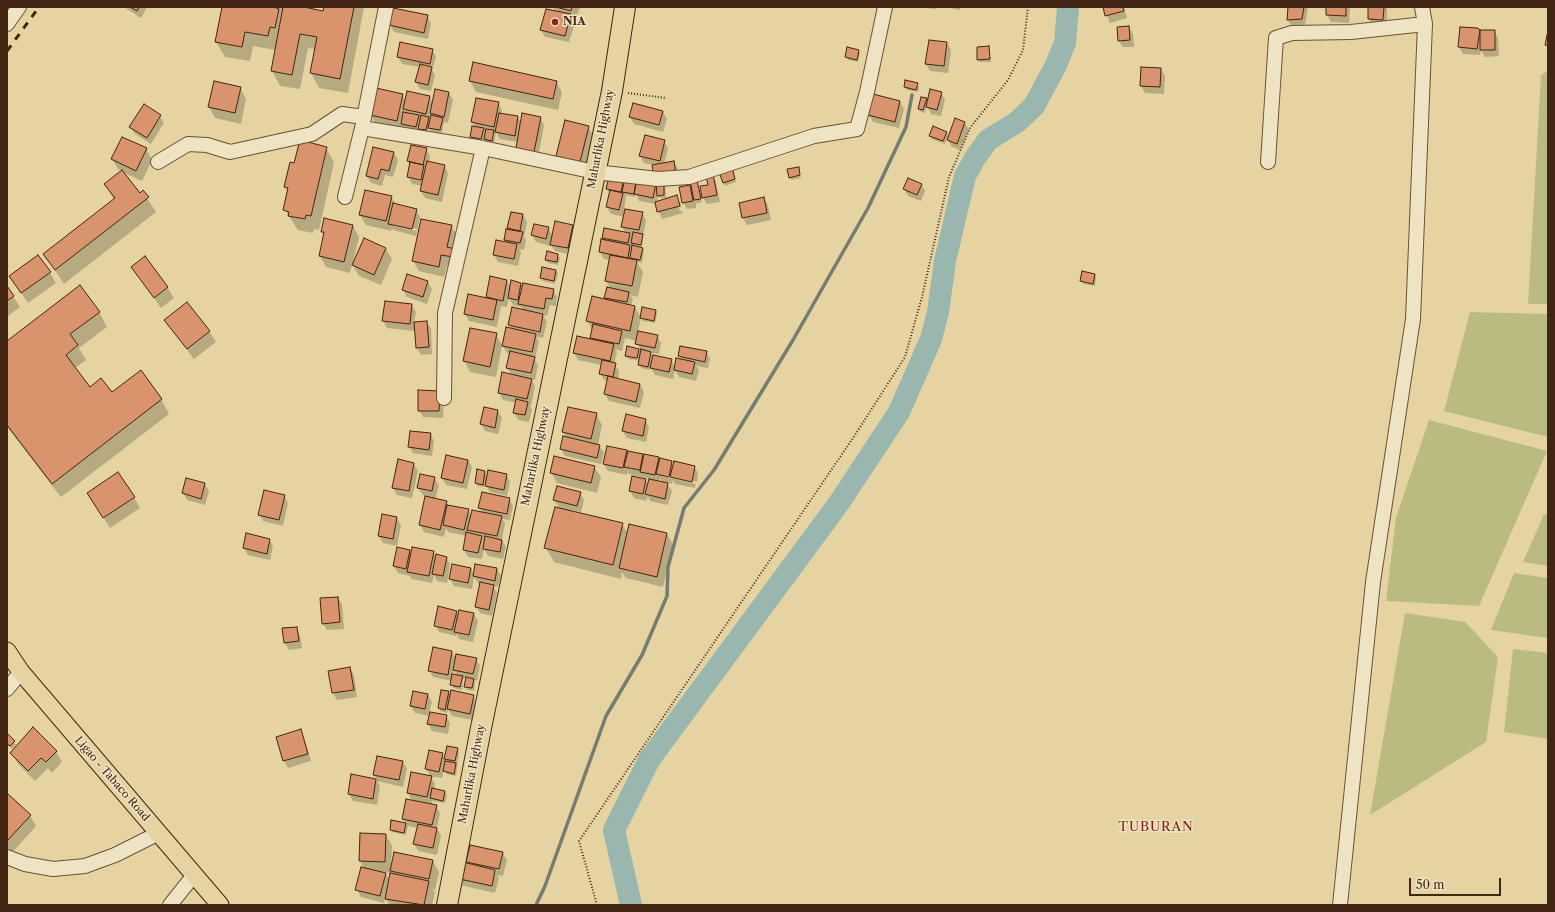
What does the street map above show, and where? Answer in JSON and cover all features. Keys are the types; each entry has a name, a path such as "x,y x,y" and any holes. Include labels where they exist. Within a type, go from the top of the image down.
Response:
{"highway":[{"name":"Maharlika Highway","path":"447,905 481,728 612,90 625,7"}],"main road":[{"name":"Ligao - Tabaco Road","path":"7,651 21,672 220,905"}],"street":[{"path":"7,24 19,7"},
{"path":"345,197 363,123 386,7"},
{"path":"158,162 188,144 207,146 230,152 312,134 342,114 363,123 595,172 658,180 689,177 814,136 857,129 868,92 885,7"},
{"path":"1340,905 1373,582 1413,319 1425,24 1422,7"},
{"path":"1268,162 1276,38 1292,33 1352,32 1425,24"},
{"path":"444,398 445,313 483,148"},
{"path":"7,689 21,672"},
{"path":"7,857 25,864 53,869 85,866 115,855 159,833"},
{"path":"170,905 194,875"}],"path":[{"path":"597,905 579,841 855,435 905,356 922,297 949,177 970,128 1008,80 1023,50 1028,7"},
{"path":"612,90 666,98"}],"green space":[{"path":"1548,71 1548,304 1528,304 1541,75"},
{"path":"1470,312 1548,314 1548,437 1444,411"},
{"path":"1429,420 1547,451 1479,606 1386,601 1396,518"},
{"path":"1544,514 1548,515 1548,566 1523,562"},
{"path":"1514,573 1548,578 1548,638 1491,630"},
{"path":"1405,613 1465,622 1498,657 1486,742 1370,815"},
{"path":"1513,649 1548,653 1548,739 1504,732"}],"building":[{"path":"130,7 139,7 137,11"},
{"path":"222,7 274,7 279,9 275,28 270,27 268,36 245,32 242,47 215,42"},
{"path":"283,7 304,7 323,11 324,7 354,7 340,79 310,73 317,37 300,34 292,75 271,71"},
{"path":"556,7 572,7 571,11"},
{"path":"1103,7 1123,7 1124,11 1105,16"},
{"path":"1288,7 1304,7 1302,19 1287,20"},
{"path":"1326,7 1346,7 1346,16 1326,15"},
{"path":"1368,7 1384,7 1383,20 1368,19"},
{"path":"393,8 428,15 424,33 389,25"},
{"name":"NIA","path":"546,9 571,14 565,36 540,30"},
{"path":"1129,26 1130,40 1118,41 1117,27"},
{"path":"1460,27 1478,28 1480,30 1477,49 1458,47"},
{"path":"1480,30 1495,30 1495,50 1480,50"},
{"path":"1548,35 1548,46 1545,45"},
{"path":"929,40 947,42 944,66 925,64"},
{"path":"400,42 433,49 430,64 397,57"},
{"path":"989,46 990,59 977,60 977,47"},
{"path":"847,47 859,50 857,60 845,57"},
{"path":"473,62 557,81 553,99 469,81"},
{"path":"420,64 432,67 428,85 415,82"},
{"path":"1141,67 1161,68 1160,87 1140,86"},
{"path":"905,80 918,83 916,90 904,87"},
{"path":"214,81 241,87 235,113 208,107"},
{"path":"376,88 403,94 397,121 370,115"},
{"path":"435,89 449,92 444,117 430,113"},
{"path":"930,89 942,92 937,110 926,107"},
{"path":"407,91 430,96 426,114 403,109"},
{"path":"873,94 900,101 895,122 868,115"},
{"path":"921,97 927,98 923,110 918,109"},
{"path":"476,98 499,102 494,127 471,122"},
{"path":"633,103 663,111 659,125 629,117"},
{"path":"144,104 161,115 147,138 129,127"},
{"path":"403,112 419,115 416,127 401,124"},
{"path":"499,113 518,116 515,136 495,132"},
{"path":"522,113 541,117 534,152 516,148"},
{"path":"421,115 429,117 426,130 418,129"},
{"path":"431,115 443,118 440,130 428,128"},
{"path":"955,118 965,122 957,144 947,140"},
{"path":"565,120 589,126 580,162 556,156"},
{"path":"472,126 484,128 481,139 470,137"},
{"path":"933,126 947,132 943,141 929,136"},
{"path":"486,129 494,130 492,141 484,139"},
{"path":"645,135 665,140 660,161 639,156"},
{"path":"122,137 147,148 136,171 111,159"},
{"path":"300,140 327,147 311,216 306,215 305,219 288,216 289,212 283,210 288,188 284,187 290,162 294,163"},
{"path":"411,145 427,148 423,165 407,161"},
{"path":"373,147 394,152 389,171 381,169 378,179 366,176"},
{"path":"427,161 445,165 438,195 420,191"},
{"path":"674,161 676,174 654,178 652,165"},
{"path":"410,162 424,165 421,180 407,177"},
{"path":"732,167 735,179 723,183 719,172"},
{"path":"799,167 800,175 789,178 787,169"},
{"path":"122,170 140,193 143,190 149,197 55,270 43,254 115,198 104,184"},
{"path":"713,174 717,195 702,198 700,186 708,185 706,176"},
{"path":"609,175 624,178 621,192 606,189"},
{"path":"625,178 636,181 634,194 622,192"},
{"path":"908,178 922,184 917,195 903,189"},
{"path":"637,180 656,183 653,198 634,194"},
{"path":"697,180 701,199 694,200 690,181"},
{"path":"656,181 664,181 664,195 657,196"},
{"path":"690,185 693,201 682,203 679,187"},
{"path":"365,190 392,196 386,221 359,215"},
{"path":"610,190 623,193 619,210 606,207"},
{"path":"677,195 680,206 657,212 655,202"},
{"path":"764,197 767,213 742,218 739,203"},
{"path":"393,203 417,209 412,229 388,224"},
{"path":"625,209 643,212 639,230 621,227"},
{"path":"511,212 523,214 520,231 507,228"},
{"path":"324,218 353,225 344,262 319,256 324,232 321,232"},
{"path":"421,219 452,225 447,247 455,249 453,257 441,255 439,267 412,261"},
{"path":"555,221 573,225 568,248 550,245"},
{"path":"534,224 549,227 546,239 531,235"},
{"path":"604,228 630,233 628,243 602,238"},
{"path":"506,229 523,232 520,243 504,240"},
{"path":"633,232 643,234 641,245 631,243"},
{"path":"364,238 386,248 374,275 352,265"},
{"path":"601,239 630,245 628,258 599,252"},
{"path":"496,240 517,244 514,259 493,255"},
{"path":"632,245 643,248 640,260 630,258"},
{"path":"547,251 558,254 557,262 545,260"},
{"path":"38,255 51,272 21,293 9,276"},
{"path":"610,255 637,260 632,286 605,281"},
{"path":"145,256 168,287 154,298 131,267"},
{"path":"542,267 556,270 554,281 540,278"},
{"path":"1082,271 1095,274 1093,284 1080,281"},
{"path":"407,274 428,281 423,297 402,290"},
{"path":"490,276 507,280 503,301 486,297"},
{"path":"511,280 521,283 518,300 508,298"},
{"path":"523,283 554,289 552,299 546,298 544,309 518,304"},
{"path":"80,285 100,312 70,334 78,345 66,355 90,387 101,378 112,392 141,370 162,399 52,484 7,425 7,341"},
{"path":"7,286 14,296 7,301"},
{"path":"607,287 629,292 627,302 604,298"},
{"path":"468,294 497,300 493,320 464,314"},
{"path":"592,296 635,306 630,331 586,321"},
{"path":"385,301 412,304 410,324 382,321"},
{"path":"187,302 210,331 187,349 164,320"},
{"path":"512,307 543,314 540,332 508,325"},
{"path":"642,307 656,310 654,321 640,318"},
{"path":"427,321 429,347 416,348 414,322"},
{"path":"593,324 622,331 619,344 590,338"},
{"path":"506,327 536,334 532,352 502,346"},
{"path":"470,328 497,333 490,367 463,361"},
{"path":"638,331 658,335 655,348 635,344"},
{"path":"577,336 614,344 610,361 573,353"},
{"path":"627,346 639,349 637,358 625,356"},
{"path":"680,346 707,351 705,362 678,356"},
{"path":"641,349 651,352 648,367 638,365"},
{"path":"510,351 535,357 531,373 506,368"},
{"path":"653,355 672,359 669,372 650,368"},
{"path":"676,358 695,362 692,374 674,370"},
{"path":"602,360 616,363 613,377 599,374"},
{"path":"502,372 532,379 527,399 498,393"},
{"path":"608,376 640,384 636,402 604,394"},
{"path":"418,390 440,391 439,411 418,411"},
{"path":"516,399 528,402 525,415 513,413"},
{"path":"484,407 498,410 495,428 480,424"},
{"path":"568,407 597,413 591,439 562,432"},
{"path":"626,414 646,419 643,436 622,431"},
{"path":"410,431 431,433 429,450 408,447"},
{"path":"563,436 600,445 597,458 560,449"},
{"path":"607,446 627,450 623,468 603,464"},
{"path":"628,451 643,454 640,470 624,467"},
{"path":"644,454 659,457 655,475 640,472"},
{"path":"446,455 468,460 463,483 441,478"},
{"path":"554,456 595,466 591,483 550,473"},
{"path":"660,458 672,461 669,477 656,474"},
{"path":"398,459 414,463 409,491 392,488"},
{"path":"674,461 695,466 692,482 670,477"},
{"path":"477,469 485,471 483,485 475,483"},
{"path":"488,470 507,474 504,490 485,486"},
{"path":"118,472 135,497 103,518 87,493"},
{"path":"420,474 435,477 432,491 417,488"},
{"path":"632,476 646,479 643,494 629,491"},
{"path":"186,478 205,483 201,499 182,493"},
{"path":"649,479 668,483 665,499 645,494"},
{"path":"557,486 581,492 577,506 553,500"},
{"path":"264,490 285,495 279,520 258,515"},
{"path":"482,492 510,498 507,514 478,508"},
{"path":"425,496 447,501 440,530 419,525"},
{"path":"447,505 469,509 464,530 443,525"},
{"path":"555,507 623,523 613,565 544,548"},
{"path":"472,510 502,516 497,536 467,530"},
{"path":"382,514 397,517 393,539 378,536"},
{"path":"629,524 667,533 657,577 619,568"},
{"path":"466,532 482,536 478,553 463,550"},
{"path":"246,533 270,539 267,554 243,548"},
{"path":"485,536 502,540 500,552 483,549"},
{"path":"397,547 410,550 406,569 393,566"},
{"path":"412,547 434,551 429,576 407,572"},
{"path":"436,554 447,557 443,576 432,574"},
{"path":"452,564 471,568 468,583 449,579"},
{"path":"475,564 497,568 495,581 473,576"},
{"path":"480,582 494,585 489,610 475,607"},
{"path":"338,597 340,622 322,624 320,598"},
{"path":"438,606 457,611 452,630 434,626"},
{"path":"459,610 474,613 469,635 454,632"},
{"path":"297,627 299,641 284,643 282,628"},
{"path":"433,647 452,651 448,675 428,671"},
{"path":"456,654 477,658 473,674 453,670"},
{"path":"350,667 354,690 332,693 328,671"},
{"path":"452,674 463,676 460,687 450,685"},
{"path":"466,677 474,679 472,688 464,687"},
{"path":"441,690 449,691 445,710 438,708"},
{"path":"451,690 474,695 470,714 447,709"},
{"path":"413,691 428,694 425,709 410,706"},
{"path":"430,712 447,715 445,727 427,724"},
{"path":"33,727 57,751 46,762 41,758 28,771 10,753"},
{"path":"301,729 308,754 283,761 276,737"},
{"path":"7,733 15,741 10,746 7,744"},
{"path":"447,746 458,748 455,761 444,759"},
{"path":"429,750 443,753 439,772 425,769"},
{"path":"377,756 403,761 399,780 373,775"},
{"path":"445,761 456,763 454,774 443,771"},
{"path":"411,772 432,776 427,797 407,793"},
{"path":"351,774 376,779 373,799 348,794"},
{"path":"432,788 445,791 443,801 430,798"},
{"path":"7,793 31,815 7,841"},
{"path":"406,799 437,805 432,825 402,819"},
{"path":"391,820 406,823 404,833 390,830"},
{"path":"418,824 437,828 433,848 413,844"},
{"path":"360,833 386,834 385,862 359,861"},
{"path":"470,845 503,852 499,869 466,862"},
{"path":"394,852 433,860 429,879 390,871"},
{"path":"459,861 495,870 492,886 455,878"},
{"path":"361,867 386,873 380,896 355,890"},
{"path":"390,873 429,881 424,905 385,899"}],"waterway":[{"path":"631,905 614,830 649,760 839,503 899,412 931,339 938,312 945,261 965,176 975,158 988,140 1017,122 1034,106 1056,65 1065,43 1068,7"},
{"path":"536,905 545,886 606,716 642,655 667,596 668,567 684,508 714,470 793,340 868,208 906,127 912,95"}],"railway":[{"path":"7,51 39,7"}],"place":[{"name":"NIA","path":"555,22"}],"district":[{"name":"TUBURAN","path":"1156,827"}]}
